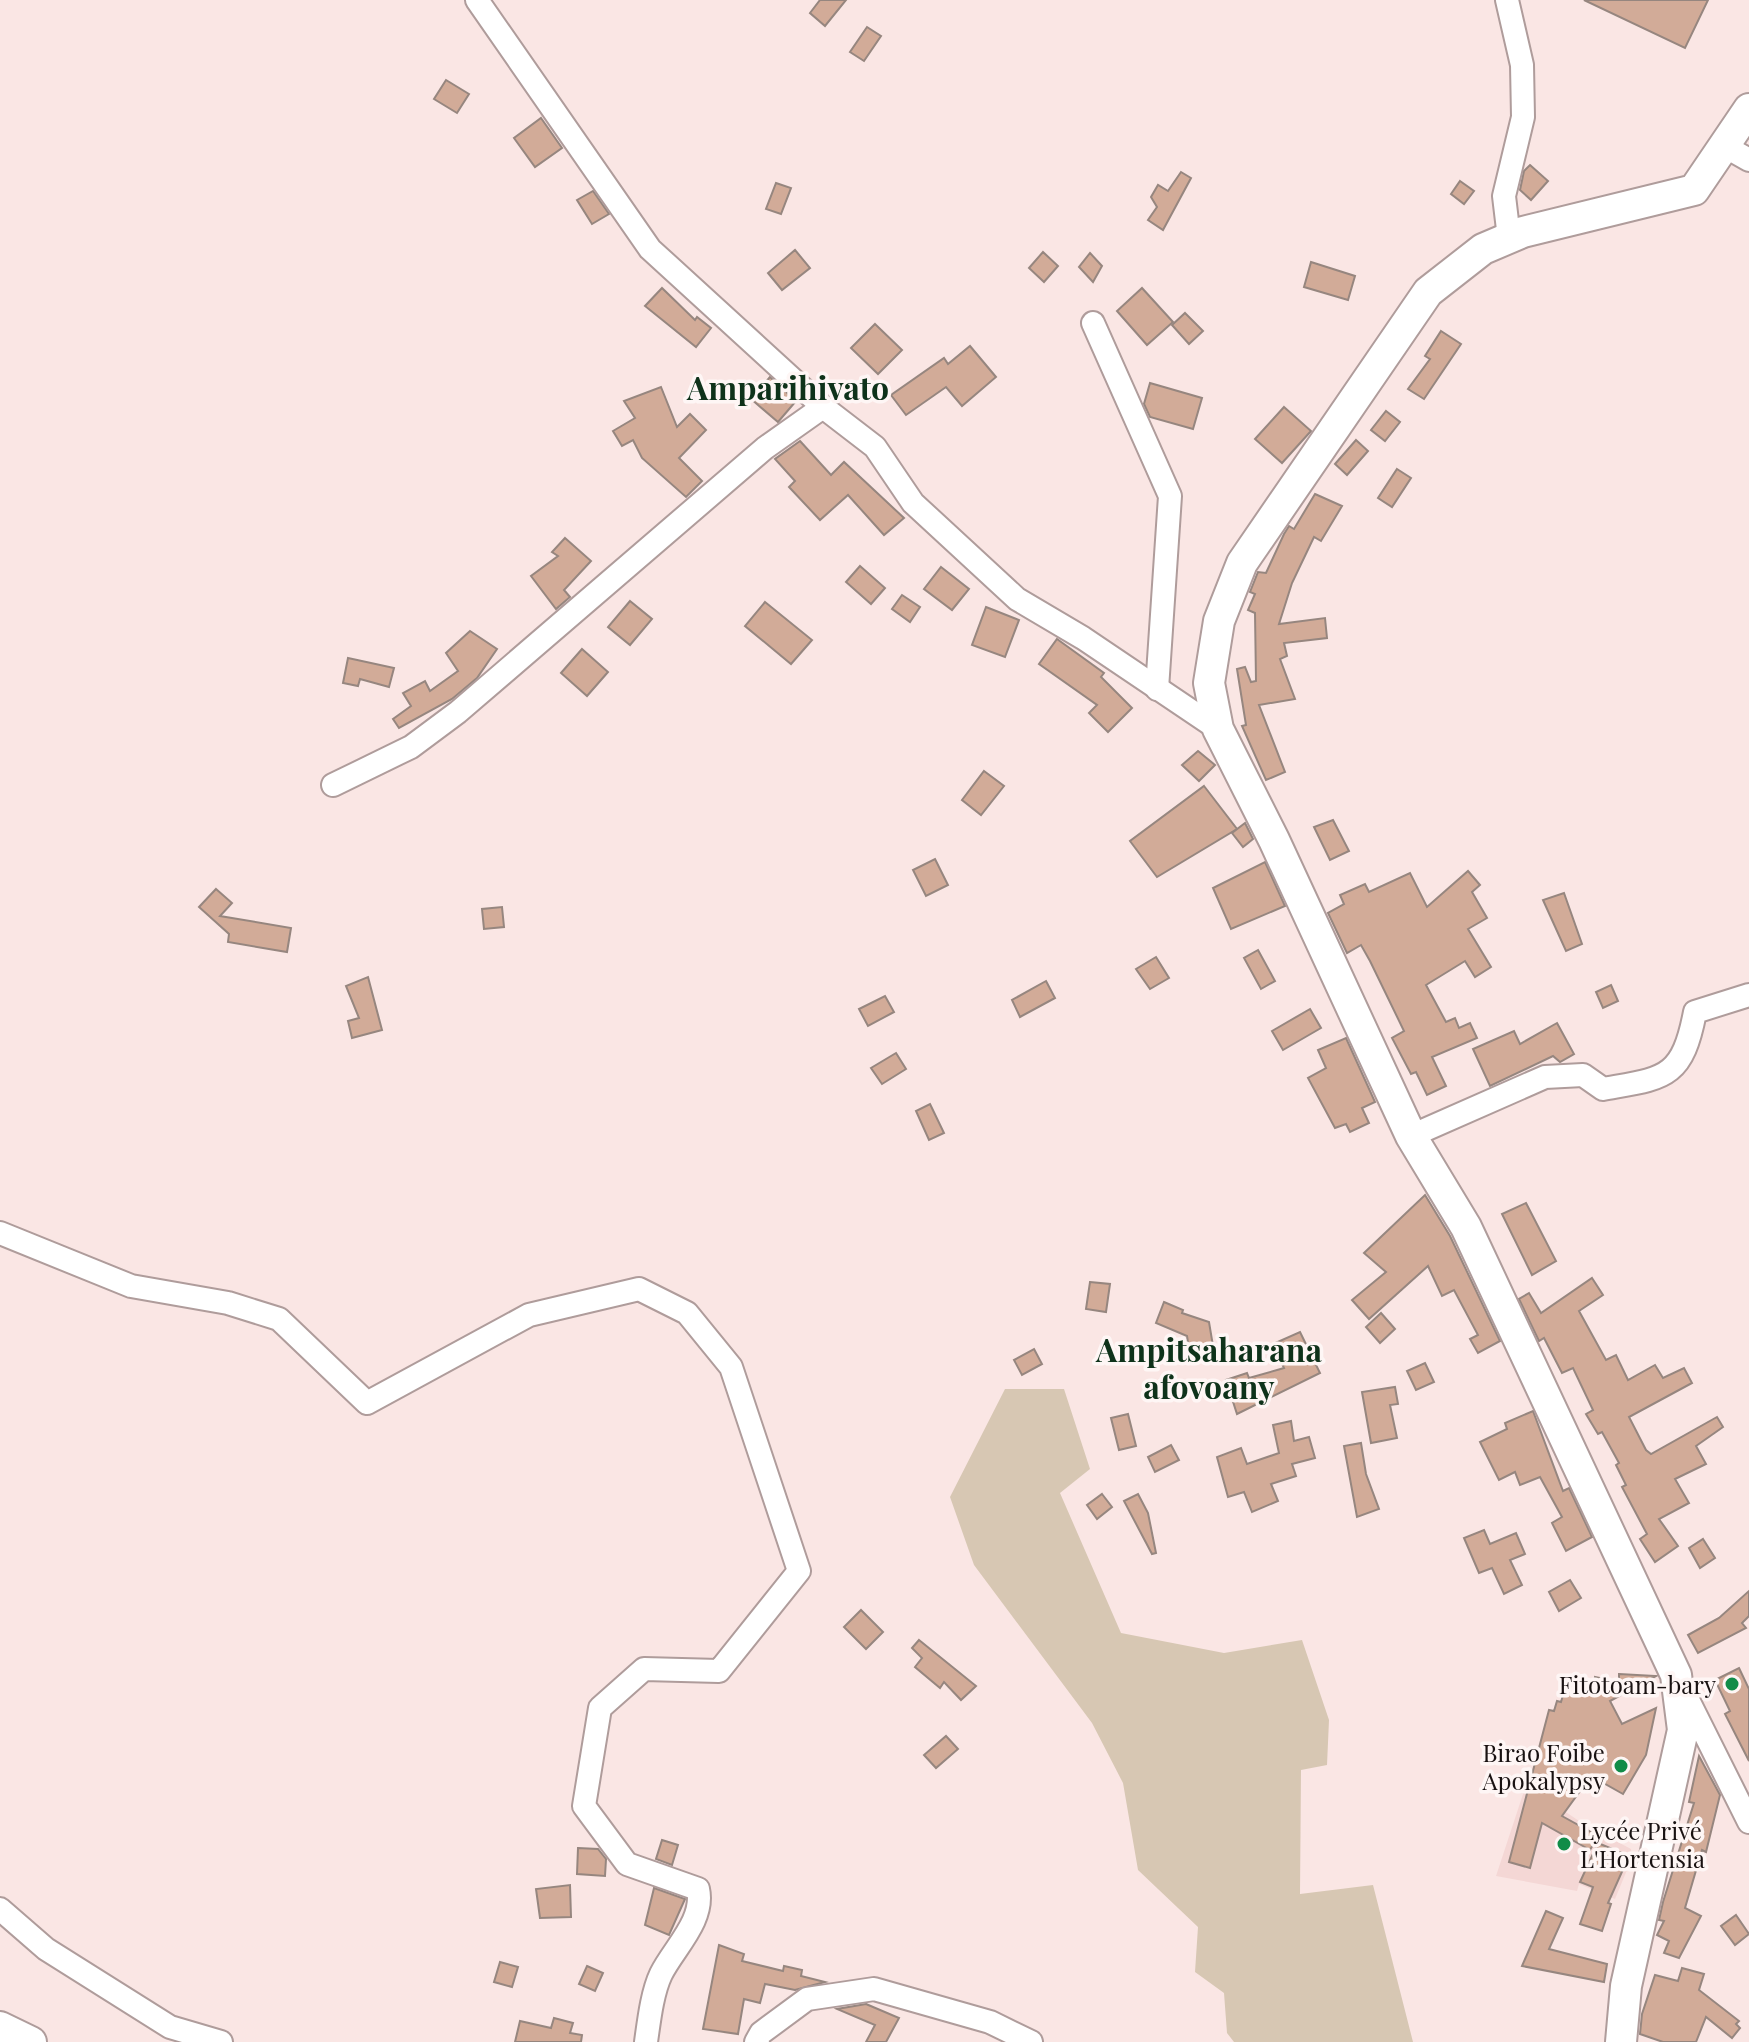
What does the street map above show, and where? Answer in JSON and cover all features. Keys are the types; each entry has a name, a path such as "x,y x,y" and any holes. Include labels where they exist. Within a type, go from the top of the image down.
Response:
{"main road":[{"path":"1621,2042 1626,1986 1681,1743 1676,1675 1466,1227 1411,1136 1274,840 1218,729 1209,683 1219,621 1242,563 1428,292 1483,249 1509,238 1694,190 1737,153 1749,109"},
{"path":"0,2027 31,2042"}],"street":[{"path":"477,0 650,249 823,407 875,447 913,503 1017,599 1218,729"},
{"path":"1507,0 1522,65 1523,117 1504,196 1509,238"},
{"path":"1093,323 1170,496 1157,689"},
{"path":"333,785 411,747 458,712 765,448 823,407"},
{"path":"1411,1136 1545,1077 1583,1075 1603,1089 1659,1079 1681,1060 1695,1012 1749,995"},
{"path":"0,1233 131,1286 228,1303 279,1319 367,1403 529,1315 639,1289 687,1313 731,1367 799,1571 719,1671 644,1669 600,1708 584,1806 627,1864 698,1889 701,1902 679,1948 661,1975 646,2042"},
{"path":"1676,1675 1749,1822"},
{"path":"0,1909 46,1949 170,2027 221,2042"},
{"path":"756,2042 761,2033 807,1999 874,1989 990,2022 1031,2042"}],"shaded area":[{"path":"1005,1389 1064,1389 1090,1469 1060,1493 1121,1633 1224,1653 1302,1640 1329,1720 1327,1765 1301,1770 1300,1894 1373,1885 1413,2042 1234,2042 1227,2033 1224,1993 1195,1972 1198,1927 1138,1870 1123,1783 1092,1723 974,1565 950,1497"},
{"name":"Lycée Privé L'Hortensia","path":"1526,1785 1582,1823 1631,1849 1632,1858 1615,1899 1579,1884 1577,1891 1496,1876"}],"building":[{"path":"820,0 846,0 825,26 810,13"},
{"path":"1584,0 1708,0 1685,48"},
{"path":"867,27 881,36 864,61 850,52"},
{"path":"446,80 469,94 457,113 434,99"},
{"path":"541,118 562,148 535,167 514,138"},
{"path":"1530,165 1548,181 1531,200 1520,190 1524,171"},
{"path":"1181,172 1191,178 1163,230 1148,220 1157,207 1151,197 1158,185 1168,191"},
{"path":"1460,181 1474,191 1464,204 1451,194"},
{"path":"776,183 791,188 781,214 766,209"},
{"path":"593,191 609,214 592,224 577,200"},
{"path":"795,250 810,268 782,290 768,273"},
{"path":"1043,252 1058,266 1044,282 1029,268"},
{"path":"1090,253 1102,266 1093,282 1079,267"},
{"path":"1311,262 1355,276 1348,300 1304,287"},
{"path":"662,288 695,320 697,317 711,328 696,347 645,306"},
{"path":"1142,288 1173,322 1147,345 1117,311"},
{"path":"1185,313 1203,331 1189,344 1172,325"},
{"path":"875,324 902,350 878,374 851,348"},
{"path":"1441,331 1461,344 1424,399 1408,389 1430,359 1425,356"},
{"path":"970,346 996,377 962,406 946,387 906,415 891,395 944,358 948,364"},
{"path":"770,377 796,401 778,422 751,399"},
{"path":"1150,383 1202,398 1193,429 1150,417 1144,404"},
{"path":"661,387 677,427 690,414 706,430 679,458 702,481 686,497 642,458 633,440 622,446 613,431 635,418 624,401"},
{"path":"1284,407 1311,431 1282,463 1255,439"},
{"path":"1386,411 1400,422 1385,441 1371,430"},
{"path":"1356,440 1368,451 1347,475 1335,464"},
{"path":"800,441 831,475 844,462 904,518 884,535 848,495 820,520 789,487 795,481 775,459"},
{"path":"1397,469 1411,478 1392,507 1378,498"},
{"path":"1315,494 1342,506 1321,541 1314,537 1292,583 1279,624 1325,618 1327,638 1284,643 1287,656 1280,659 1295,699 1259,705 1285,772 1266,780 1242,726 1246,725 1237,669 1245,667 1251,682 1256,681 1255,613 1248,610 1255,594 1250,592 1258,572 1266,573 1284,534 1289,526 1294,529"},
{"path":"565,538 591,561 564,590 570,597 556,609 531,576 558,556 552,552"},
{"path":"860,566 885,588 871,604 846,582"},
{"path":"941,567 969,589 952,610 924,589"},
{"path":"902,595 920,607 910,622 892,609"},
{"path":"630,601 652,619 630,645 608,627"},
{"path":"765,602 812,640 791,664 745,626"},
{"path":"986,607 1019,620 1005,657 972,645"},
{"path":"470,631 497,649 477,678 452,699 399,728 393,719 411,706 403,693 425,681 430,691 458,671 446,653"},
{"path":"1057,639 1104,673 1101,677 1132,708 1108,732 1089,713 1097,705 1039,664"},
{"path":"582,649 608,672 587,696 561,673"},
{"path":"348,658 394,668 389,687 360,679 358,686 343,683"},
{"path":"1198,751 1215,765 1199,781 1182,765"},
{"path":"984,771 1004,786 981,815 962,800"},
{"path":"1204,786 1237,829 1157,877 1130,841"},
{"path":"1333,820 1349,851 1330,860 1314,827"},
{"path":"1245,823 1253,839 1243,847 1232,833"},
{"path":"935,859 948,885 926,896 913,870"},
{"path":"1265,862 1285,906 1231,929 1213,888"},
{"path":"1468,871 1480,885 1472,892 1487,918 1468,929 1491,967 1475,977 1465,961 1426,985 1446,1022 1455,1018 1459,1028 1470,1023 1477,1038 1432,1057 1446,1086 1427,1095 1416,1072 1411,1074 1392,1038 1404,1031 1370,961 1361,945 1347,953 1328,913 1344,904 1340,895 1365,884 1369,892 1410,873 1427,907"},
{"path":"216,889 232,903 220,916 291,928 287,952 228,942 229,934 199,907"},
{"path":"1564,893 1582,944 1566,951 1543,900"},
{"path":"502,907 504,927 484,929 482,909"},
{"path":"1258,950 1275,981 1261,989 1244,958"},
{"path":"1156,957 1169,978 1150,989 1136,969"},
{"path":"368,977 382,1030 352,1038 348,1021 359,1018 346,986"},
{"path":"1046,981 1055,998 1020,1017 1012,1000"},
{"path":"1611,985 1618,1001 1603,1008 1596,992"},
{"path":"885,996 894,1012 868,1026 859,1009"},
{"path":"1310,1009 1321,1028 1283,1050 1272,1031"},
{"path":"1557,1023 1574,1054 1560,1062 1553,1056 1490,1086 1473,1049 1514,1031 1520,1044"},
{"path":"1346,1038 1375,1102 1362,1108 1369,1123 1350,1132 1346,1124 1335,1128 1308,1078 1326,1068 1318,1050"},
{"path":"896,1053 906,1069 882,1084 871,1068"},
{"path":"930,1104 944,1133 929,1140 916,1111"},
{"path":"1425,1195 1450,1236 1500,1341 1478,1353 1470,1339 1478,1335 1454,1290 1442,1296 1428,1266 1369,1319 1352,1300 1386,1272 1364,1253"},
{"path":"1526,1203 1556,1261 1532,1275 1502,1214"},
{"path":"1592,1278 1603,1295 1579,1311 1606,1360 1616,1355 1628,1380 1655,1365 1663,1378 1684,1368 1692,1383 1629,1417 1646,1450 1651,1454 1717,1417 1723,1427 1696,1446 1706,1464 1675,1479 1689,1503 1659,1519 1678,1546 1655,1562 1640,1539 1647,1534 1622,1487 1626,1485 1616,1465 1619,1463 1602,1432 1598,1434 1586,1414 1593,1410 1573,1368 1562,1373 1544,1338 1539,1341 1519,1299 1529,1293 1541,1313"},
{"path":"1090,1282 1110,1284 1106,1312 1086,1309"},
{"path":"1164,1302 1183,1310 1182,1313 1209,1322 1215,1358 1191,1362 1187,1336 1156,1323"},
{"path":"1381,1313 1395,1329 1380,1343 1366,1327"},
{"path":"1300,1332 1320,1373 1237,1414 1226,1380 1247,1373 1249,1378 1284,1368 1273,1344"},
{"path":"1034,1349 1042,1364 1022,1375 1014,1360"},
{"path":"1425,1363 1434,1382 1416,1390 1407,1371"},
{"path":"1395,1387 1398,1404 1390,1405 1397,1438 1371,1443 1362,1392"},
{"path":"1533,1411 1563,1491 1569,1488 1592,1537 1566,1551 1552,1523 1562,1517 1540,1477 1520,1485 1515,1472 1499,1480 1480,1442 1507,1429 1505,1423"},
{"path":"1128,1414 1136,1446 1119,1450 1111,1418"},
{"path":"1291,1421 1294,1441 1309,1437 1315,1458 1292,1464 1296,1476 1271,1484 1278,1501 1252,1512 1244,1492 1228,1497 1217,1457 1241,1448 1247,1464 1279,1453 1273,1425"},
{"path":"1361,1443 1366,1474 1379,1509 1357,1517 1344,1446"},
{"path":"1171,1445 1179,1460 1155,1472 1148,1457"},
{"path":"1102,1494 1112,1507 1097,1519 1087,1505"},
{"path":"1138,1494 1148,1513 1156,1553 1152,1554 1124,1501"},
{"path":"1484,1530 1490,1544 1516,1533 1525,1554 1510,1560 1522,1585 1504,1594 1492,1568 1479,1573 1464,1538"},
{"path":"1703,1539 1715,1558 1700,1568 1689,1548"},
{"path":"1570,1580 1581,1598 1559,1611 1549,1592"},
{"path":"1749,1591 1749,1616 1742,1623 1746,1628 1698,1653 1688,1635 1719,1618"},
{"path":"861,1610 883,1632 866,1649 844,1627"},
{"path":"919,1640 976,1686 961,1700 944,1682 940,1688 915,1667 922,1658 912,1648"},
{"path":"1739,1668 1749,1689 1749,1761 1725,1714 1730,1711 1715,1680"},
{"path":"1619,1674 1656,1676 1610,1701 1622,1724 1656,1708 1646,1755 1623,1794 1591,1776 1562,1816 1598,1836 1590,1850 1542,1823 1530,1868 1509,1862 1549,1710 1554,1711 1557,1701 1561,1702 1566,1685 1579,1689 1580,1683 1594,1686 1595,1677 1619,1682"},
{"path":"946,1736 958,1749 936,1768 924,1755"},
{"path":"1699,1756 1720,1795 1706,1852 1702,1850 1685,1908 1701,1916 1679,1958 1664,1953 1669,1941 1657,1935 1664,1921 1659,1920 1663,1902 1694,1803 1689,1802"},
{"path":"662,1840 678,1845 672,1865 656,1859"},
{"path":"1598,1843 1629,1856 1608,1903 1611,1904 1602,1931 1580,1924 1593,1887 1580,1882"},
{"path":"578,1848 598,1849 606,1859 605,1876 577,1874"},
{"path":"570,1885 571,1917 540,1918 536,1889"},
{"path":"654,1888 685,1899 669,1935 645,1925"},
{"path":"1546,1911 1563,1918 1549,1949 1607,1964 1604,1982 1522,1966"},
{"path":"1736,1915 1749,1934 1735,1945 1721,1926"},
{"path":"719,1945 744,1954 742,1961 783,1971 784,1966 802,1970 801,1976 825,1982 795,1990 765,1984 760,2003 744,1999 738,2034 703,2029"},
{"path":"500,1962 518,1967 512,1987 494,1982"},
{"path":"587,1966 603,1973 595,1991 579,1984"},
{"path":"1682,1968 1704,1974 1699,1990 1739,2021 1736,2024 1740,2028 1732,2038 1706,2017 1696,2042 1663,2042 1640,2034 1642,2014 1655,1975 1678,1981"},
{"path":"866,2004 899,2018 886,2042 866,2042 875,2025 837,2009"},
{"path":"554,2018 573,2023 570,2033 582,2035 581,2042 515,2042 520,2021 551,2028"}],"place":[{"name":"Fitotoam-bary","path":"1732,1684"},
{"name":"Birao Foibe Apokalypsy","path":"1621,1766"},
{"name":"Lycée Privé L'Hortensia","path":"1564,1844"}],"district":[{"name":"Amparihivato","path":"788,386"},
{"name":"Ampitsaharana afovoany","path":"1209,1366"}]}
